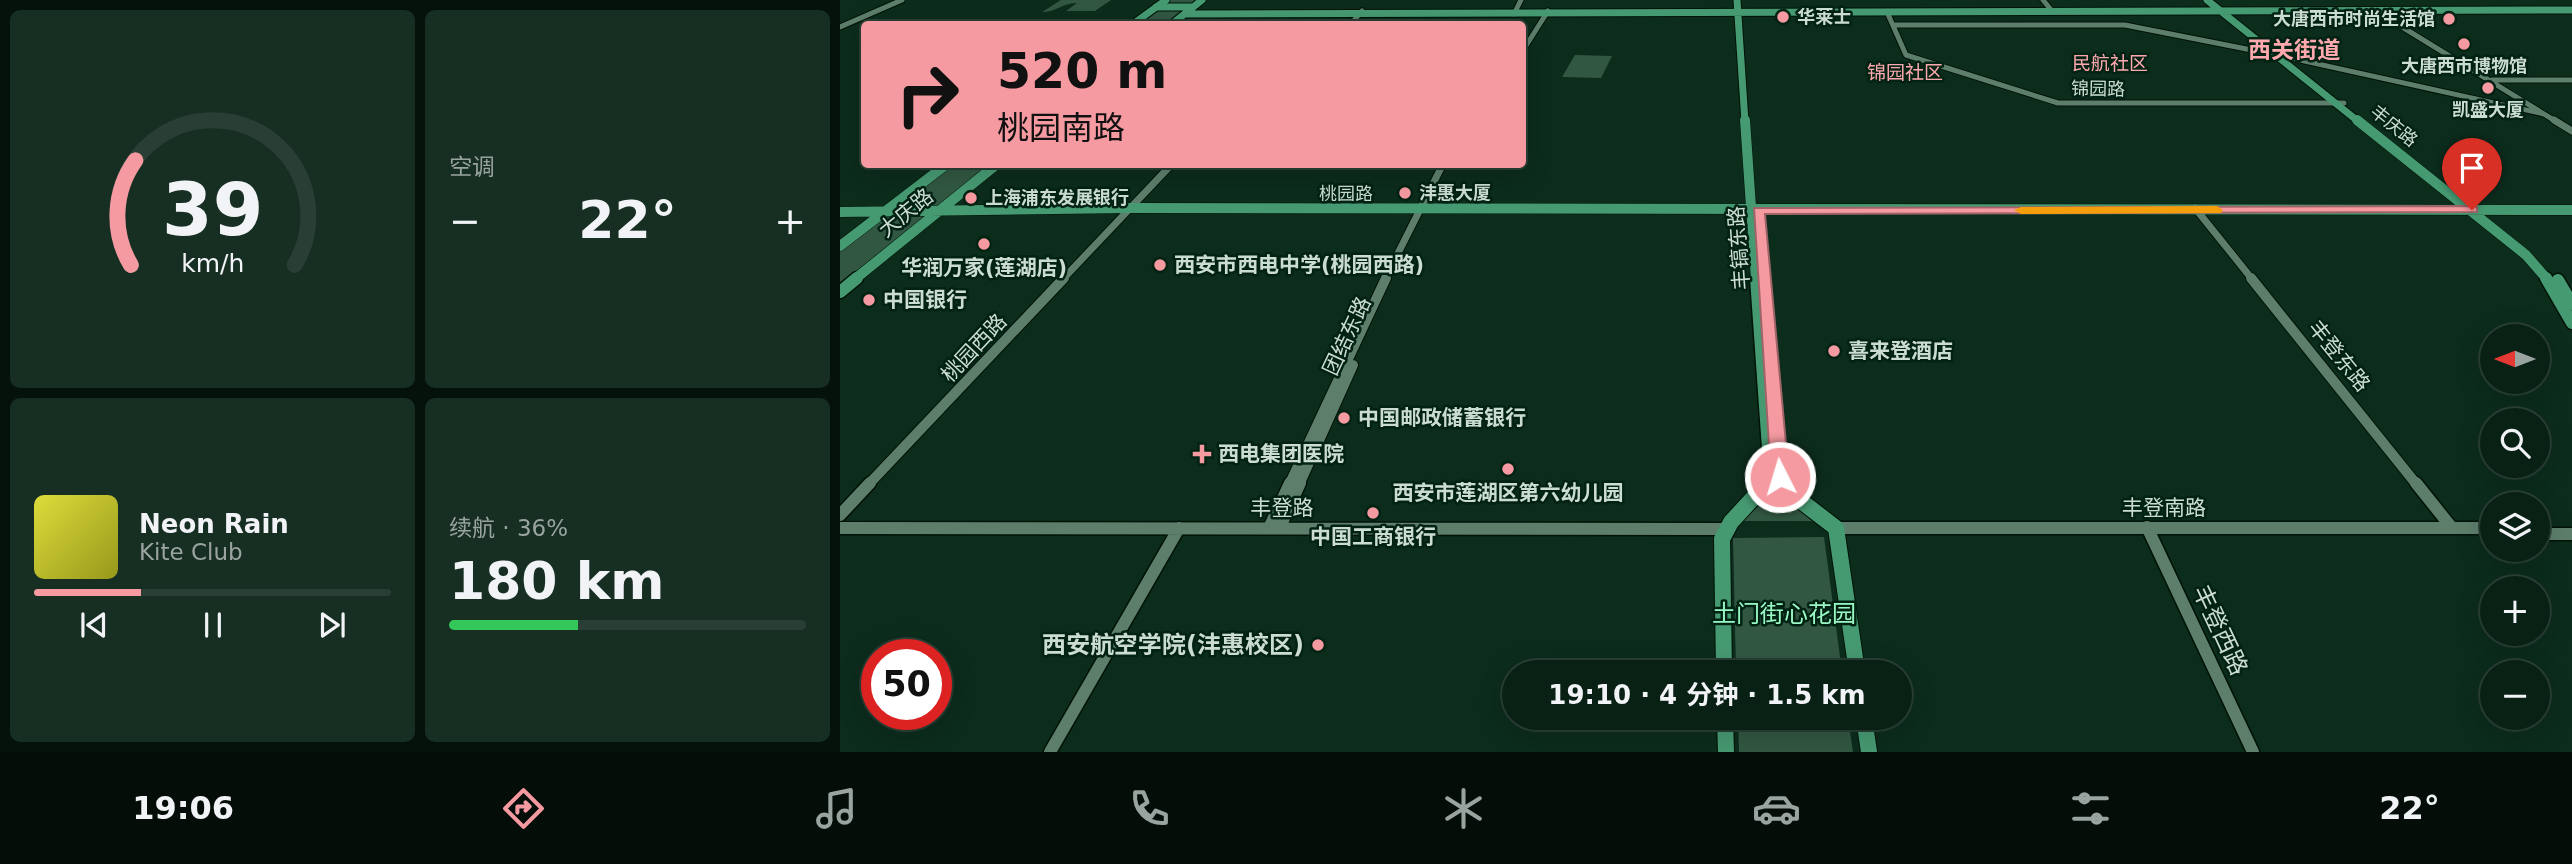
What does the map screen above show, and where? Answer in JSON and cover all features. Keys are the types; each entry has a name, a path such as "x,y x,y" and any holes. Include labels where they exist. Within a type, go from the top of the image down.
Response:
{"main road":[{"path":"1137,21 1166,0"},
{"path":"1184,15 1202,0"},
{"name":"丰庆路","path":"2207,0 2538,256 2553,272 2572,304"},
{"name":"丰庆路","path":"2213,0 2224,11"},
{"path":"1156,7 1184,15"},
{"path":"1141,18 1184,15 1741,9 2571,10"},
{"name":"丰镐东路","path":"1741,9 1763,324 1770,477 1765,490"},
{"path":"2051,10 2571,10"},
{"name":"大庆路","path":"840,246 942,168"},
{"name":"大庆路","path":"844,285 992,168"},
{"name":"丰庆路","path":"2475,208 2536,265 2552,285 2572,323"},
{"name":"桃园路","path":"840,209 2572,209"},
{"name":"丰镐东路","path":"1763,324 1780,477 1788,491"},
{"path":"1724,660 1722,539 1725,529 1765,490 1788,491 1836,529 1855,660"},
{"path":"1725,730 1726,752"},
{"path":"1866,730 1869,752"}],"street":[{"path":"840,27 902,0"},
{"path":"1515,13 1521,0"},
{"path":"2042,0 2051,10"},
{"path":"2376,10 2572,131"},
{"path":"1886,11 2201,12"},
{"name":"锦园路","path":"1886,11 1906,55 2043,100 2341,103"},
{"path":"1526,41 1547,12"},
{"path":"1526,46 1547,12"},
{"path":"1354,21 1361,13"},
{"path":"1893,25 2125,25 2544,114"},
{"path":"2490,80 2572,80"},
{"name":"桃园西路","path":"840,515 1168,168"},
{"path":"1274,527 1421,209 1443,168"},
{"name":"丰登东路","path":"2196,209 2452,528"},
{"name":"丰登路","path":"840,528 1725,529"},
{"path":"1050,752 1179,528"},
{"name":"丰登南路","path":"2148,530 2480,528"},
{"path":"2550,528 2572,528"},
{"name":"丰登南路","path":"1836,529 2480,534"},
{"name":"丰登西路","path":"2148,530 2253,752"},
{"path":"2550,534 2572,534"}],"green space":[{"path":"1061,0 1111,0 1095,11 1066,11 1077,3 1042,12"},
{"path":"1168,0 1195,0 1168,21 1140,21"},
{"path":"1575,55 1612,56 1601,78 1562,77"},
{"path":"947,168 985,168 840,284 840,249"},
{"path":"1769,497 1788,497 1813,521 1741,521"},
{"name":"土门街心花园","path":"1824,537 1840,660 1736,660 1733,538"},
{"path":"1738,730 1850,730 1853,752 1739,752"}],"slow traffic":[{"path":"2021,210 2217,210"}],"place":[{"name":"华莱士","path":"1783,17"},
{"name":"大唐西市时尚生活馆","path":"2449,19"},
{"name":"大唐西市博物馆","path":"2464,44"},
{"name":"凯盛大厦","path":"2488,88"},
{"name":"沣惠大厦","path":"1405,193"},
{"name":"上海浦东发展银行","path":"971,198"},
{"name":"华润万家(莲湖店)","path":"984,244"},
{"name":"西安市西电中学(桃园西路)","path":"1160,265"},
{"name":"中国银行","path":"869,300"},
{"name":"喜来登酒店","path":"1834,351"},
{"name":"中国邮政储蓄银行","path":"1344,418"},
{"name":"西电集团医院","path":"1202,454"},
{"name":"西安市莲湖区第六幼儿园","path":"1508,469"},
{"name":"中国工商银行","path":"1373,513"},
{"name":"西安航空学院(沣惠校区)","path":"1318,645"}],"district":[{"name":"西关街道","path":"2294,50"},
{"name":"民航社区","path":"2110,63"},
{"name":"锦园社区","path":"1905,72"}],"route":[{"path":"1780,477 1759,211 2472,210"}]}
